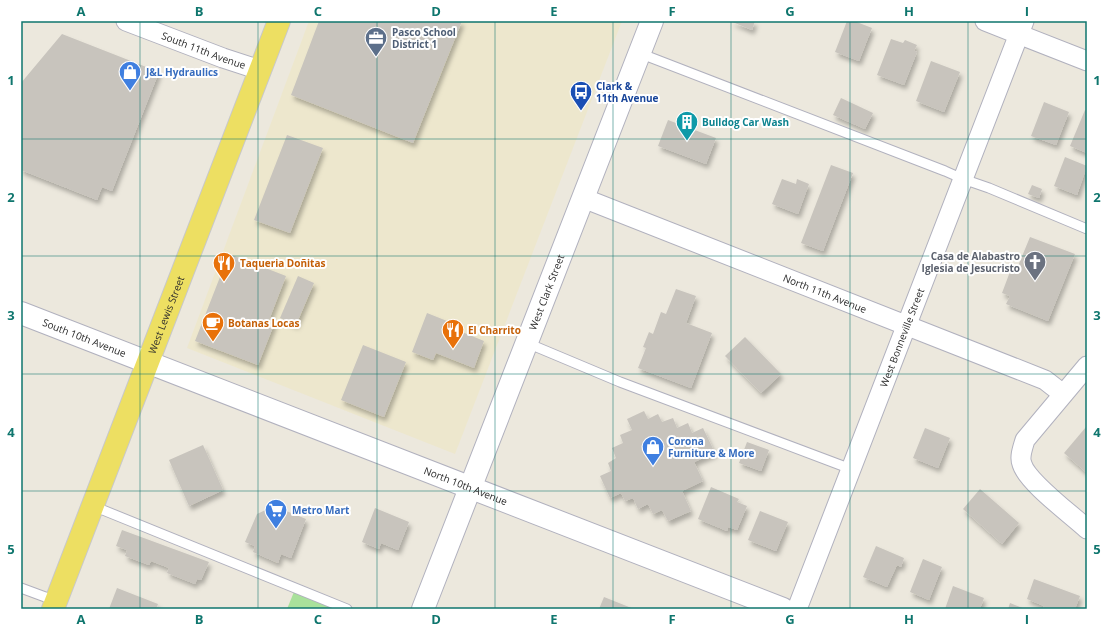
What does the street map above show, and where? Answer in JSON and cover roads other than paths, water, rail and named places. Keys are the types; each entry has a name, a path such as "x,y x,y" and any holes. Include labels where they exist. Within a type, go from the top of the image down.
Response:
{"main road":[{"name":"West Lewis Street","path":"54,605 279,21"}],"street":[{"name":"South 11th Avenue","path":"126,21 223,58 260,70"},
{"name":"West Clark Street","path":"424,609 652,21"},
{"path":"985,21 1021,28 1087,61"},
{"name":"West Bonneville Street","path":"797,609 1021,28"},
{"name":"North 11th Avenue","path":"583,198 1044,380 1063,394"},
{"name":"South 10th Avenue","path":"21,313 148,363"},
{"name":"North 10th Avenue","path":"148,363 783,609"},
{"path":"1087,366 1025,440 1021,463 1026,474 1034,483 1087,529"}],"lane":[{"path":"639,53 989,188 1087,229"},
{"path":"527,343 628,385 851,469"},
{"path":"92,506 347,609"},
{"path":"21,588 54,605"}],"place":[{"name":"Pasco School District 1","path":"376,58"},
{"name":"J&L Hydraulics","path":"130,92"},
{"name":"Clark & 11th Avenue","path":"581,112"},
{"name":"Bulldog Car Wash","path":"687,142"},
{"name":"Taqueria Doñitas","path":"224,282"},
{"name":"Casa de Alabastro Iglesia de Jesucristo","path":"1035,282"},
{"name":"Botanas Locas","path":"213,342"},
{"name":"El Charrito","path":"453,350"},
{"name":"Corona Furniture & More","path":"653,466"},
{"name":"Metro Mart","path":"276,530"}]}
